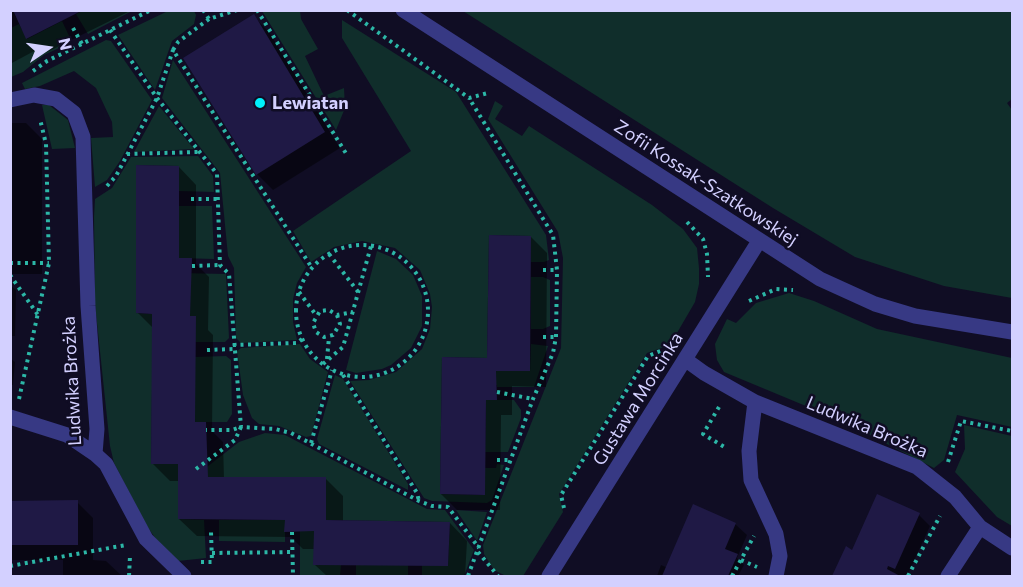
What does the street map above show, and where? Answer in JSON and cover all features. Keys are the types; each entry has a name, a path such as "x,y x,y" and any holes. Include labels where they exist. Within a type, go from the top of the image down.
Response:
{"street":[{"name":"Zofii Kossak-Szatkowskiej","path":"403,10 820,279 875,304 915,316 1012,332"},
{"path":"10,100 34,95 56,99 74,113 83,137 86,196"},
{"name":"Ludwika Brożka","path":"86,196 88,306 97,429 95,454"},
{"name":"Gustawa Morcinka","path":"549,576 759,241"},
{"name":"Ludwika Brożka","path":"686,360 755,402 917,467 951,494 980,527 1012,548"},
{"path":"755,402 749,450 751,480 776,534 780,556 776,576"},
{"name":"Ludwika Brożka","path":"12,417 66,435 95,454 105,464 146,539 179,572"},
{"path":"948,576 980,527"}],"path":[{"path":"32,72 142,12 151,10"},
{"path":"203,10 209,19"},
{"path":"86,196 94,195 110,184 157,98 173,50 178,42 209,19 237,10"},
{"path":"257,10 347,155"},
{"path":"347,10 469,98 553,235 557,270 556,337 553,353 533,399 468,576"},
{"path":"73,28 82,44"},
{"path":"110,30 157,98 217,174 220,265"},
{"path":"173,50 312,268"},
{"path":"469,98 487,93 494,95"},
{"path":"12,417 39,316 49,263 46,144 34,95"},
{"path":"127,154 199,152"},
{"path":"191,199 217,199"},
{"path":"679,214 703,239 707,254 708,281 704,297 720,306"},
{"path":"349,246 371,246 392,252 416,274 425,293 426,326 411,354 395,368 364,377 342,374 323,364 302,339 296,318 299,292 312,268 329,254 349,246"},
{"path":"323,364 343,347 371,246"},
{"path":"329,254 359,293"},
{"path":"10,263 49,263"},
{"path":"192,266 220,265 230,274 233,347 241,427 235,440 196,469"},
{"path":"543,270 557,270"},
{"path":"10,275 39,316"},
{"path":"299,292 316,315 313,328 319,335 329,337"},
{"path":"316,315 329,310 337,315 353,312"},
{"path":"327,359 329,337 339,328 337,315"},
{"path":"543,337 556,337"},
{"path":"207,350 297,343 302,339"},
{"path":"564,511 561,495 648,356 673,346"},
{"path":"311,443 332,370"},
{"path":"342,374 417,493 419,501"},
{"path":"497,392 533,399"},
{"path":"934,479 948,462 961,421 1012,431"},
{"path":"206,430 232,430 241,427 275,429 311,443 419,501 432,506 448,507 498,576"},
{"path":"497,460 511,460"},
{"path":"909,576 951,494"},
{"path":"179,572 212,561 211,532"},
{"path":"292,532 293,576"},
{"path":"10,566 131,544 129,576"},
{"path":"212,553 292,552"},
{"path":"741,560 758,568"}],"green space":[{"path":"84,10 132,11 88,34 76,14"},
{"path":"168,11 194,11 196,15 194,24 172,41 155,90 118,35"},
{"path":"262,11 300,11 301,19 318,49 305,56 324,96 344,88 345,108 336,130"},
{"path":"463,11 1012,11 1012,99 1007,103 1012,110 1012,298 944,286 855,257 773,208"},
{"path":"342,20 456,92 546,235 549,260 531,262 531,236 489,235 487,358 442,357 440,494 485,495 485,468 496,468 497,464 504,465 492,500 487,503 432,501 424,498 350,381 369,380 396,372 422,349 430,329 432,307 430,294 420,270 395,248 362,241 334,247 311,262 293,231 411,151 342,38"},
{"path":"62,21 71,40 70,43 44,55 23,72 11,77 11,28 19,24 27,39"},
{"path":"106,40 111,41 152,100 120,161 107,180 95,187 91,138 113,137 112,122 96,88 74,71 40,86 25,89 22,83"},
{"path":"173,60 306,267 297,283 293,299 293,322 297,340 241,343 236,338 234,268 228,256 220,173 162,98"},
{"path":"495,101 503,106 495,119 522,136 529,126 652,205 683,229 697,248 699,268 699,284 695,302 670,345 647,353 559,494 563,512 523,576 506,576 494,570 484,554 483,545 561,348 563,258 558,232 488,119"},
{"path":"42,105 49,105 68,120 75,148 52,149"},
{"path":"159,106 194,149 134,152"},
{"path":"198,156 213,176 214,192 179,191 179,166 136,165 136,313 153,314 151,464 178,464 178,519 204,520 206,558 178,561 156,539 146,525 114,463 110,446 95,304 94,217 95,199 112,188 131,157"},
{"path":"179,206 212,206 214,259 179,258"},
{"path":"377,251 396,259 413,275 422,296 422,326 411,348 391,365 382,369 356,373 346,370"},
{"path":"178,273 226,274 229,338 225,342 195,342 178,316"},
{"path":"531,277 543,277 550,280 550,326 543,329 531,329"},
{"path":"789,293 814,301 877,329 1012,358 1012,427 957,415 944,460 934,468 842,421 724,372 717,360 715,344 727,319 736,323 756,303"},
{"path":"300,344 310,359 328,372 311,436 306,437 279,426 259,424 252,418 243,395 237,351 241,348"},
{"path":"531,344 548,346 534,387 497,387 497,385 486,384 486,371 530,371"},
{"path":"226,356 231,360 232,414 227,422 195,422 195,357"},
{"path":"335,375 343,379 408,484 408,490 319,444 317,439"},
{"path":"486,400 514,400 521,410 521,418 508,452 485,452"},
{"path":"964,425 1012,436 1012,526 997,517 955,472 965,449"},
{"path":"265,433 285,435 427,509 445,510 474,550 464,576 422,576 422,565 448,565 450,522 326,520 326,477 194,477 239,442"},
{"path":"456,510 487,512 477,541"},
{"path":"219,520 285,520 285,542 219,541"},
{"path":"300,520 314,521 314,565 341,565 340,576 300,576"},
{"path":"356,565 408,565 408,576 356,576"}],"building":[{"path":"13,10 83,10 26,39"},
{"name":"Lewiatan","path":"254,14 325,132 256,175 183,58"},
{"path":"136,165 179,166 179,258 192,258 190,316 196,316 195,422 206,422 208,477 326,477 326,520 450,522 448,566 313,565 314,531 284,532 285,520 178,519 178,464 151,464 152,314 136,313"},
{"path":"489,235 531,236 530,371 496,371 497,400 486,400 485,495 440,494 442,357 487,358"},
{"path":"877,494 920,513 895,569 888,566 887,569 900,576 832,576 846,546 852,550"},
{"path":"78,500 78,545 10,545 10,501"},
{"path":"693,504 736,523 725,549 738,554 728,576 662,576"}],"place":[{"name":"Lewiatan","path":"260,103"}]}
